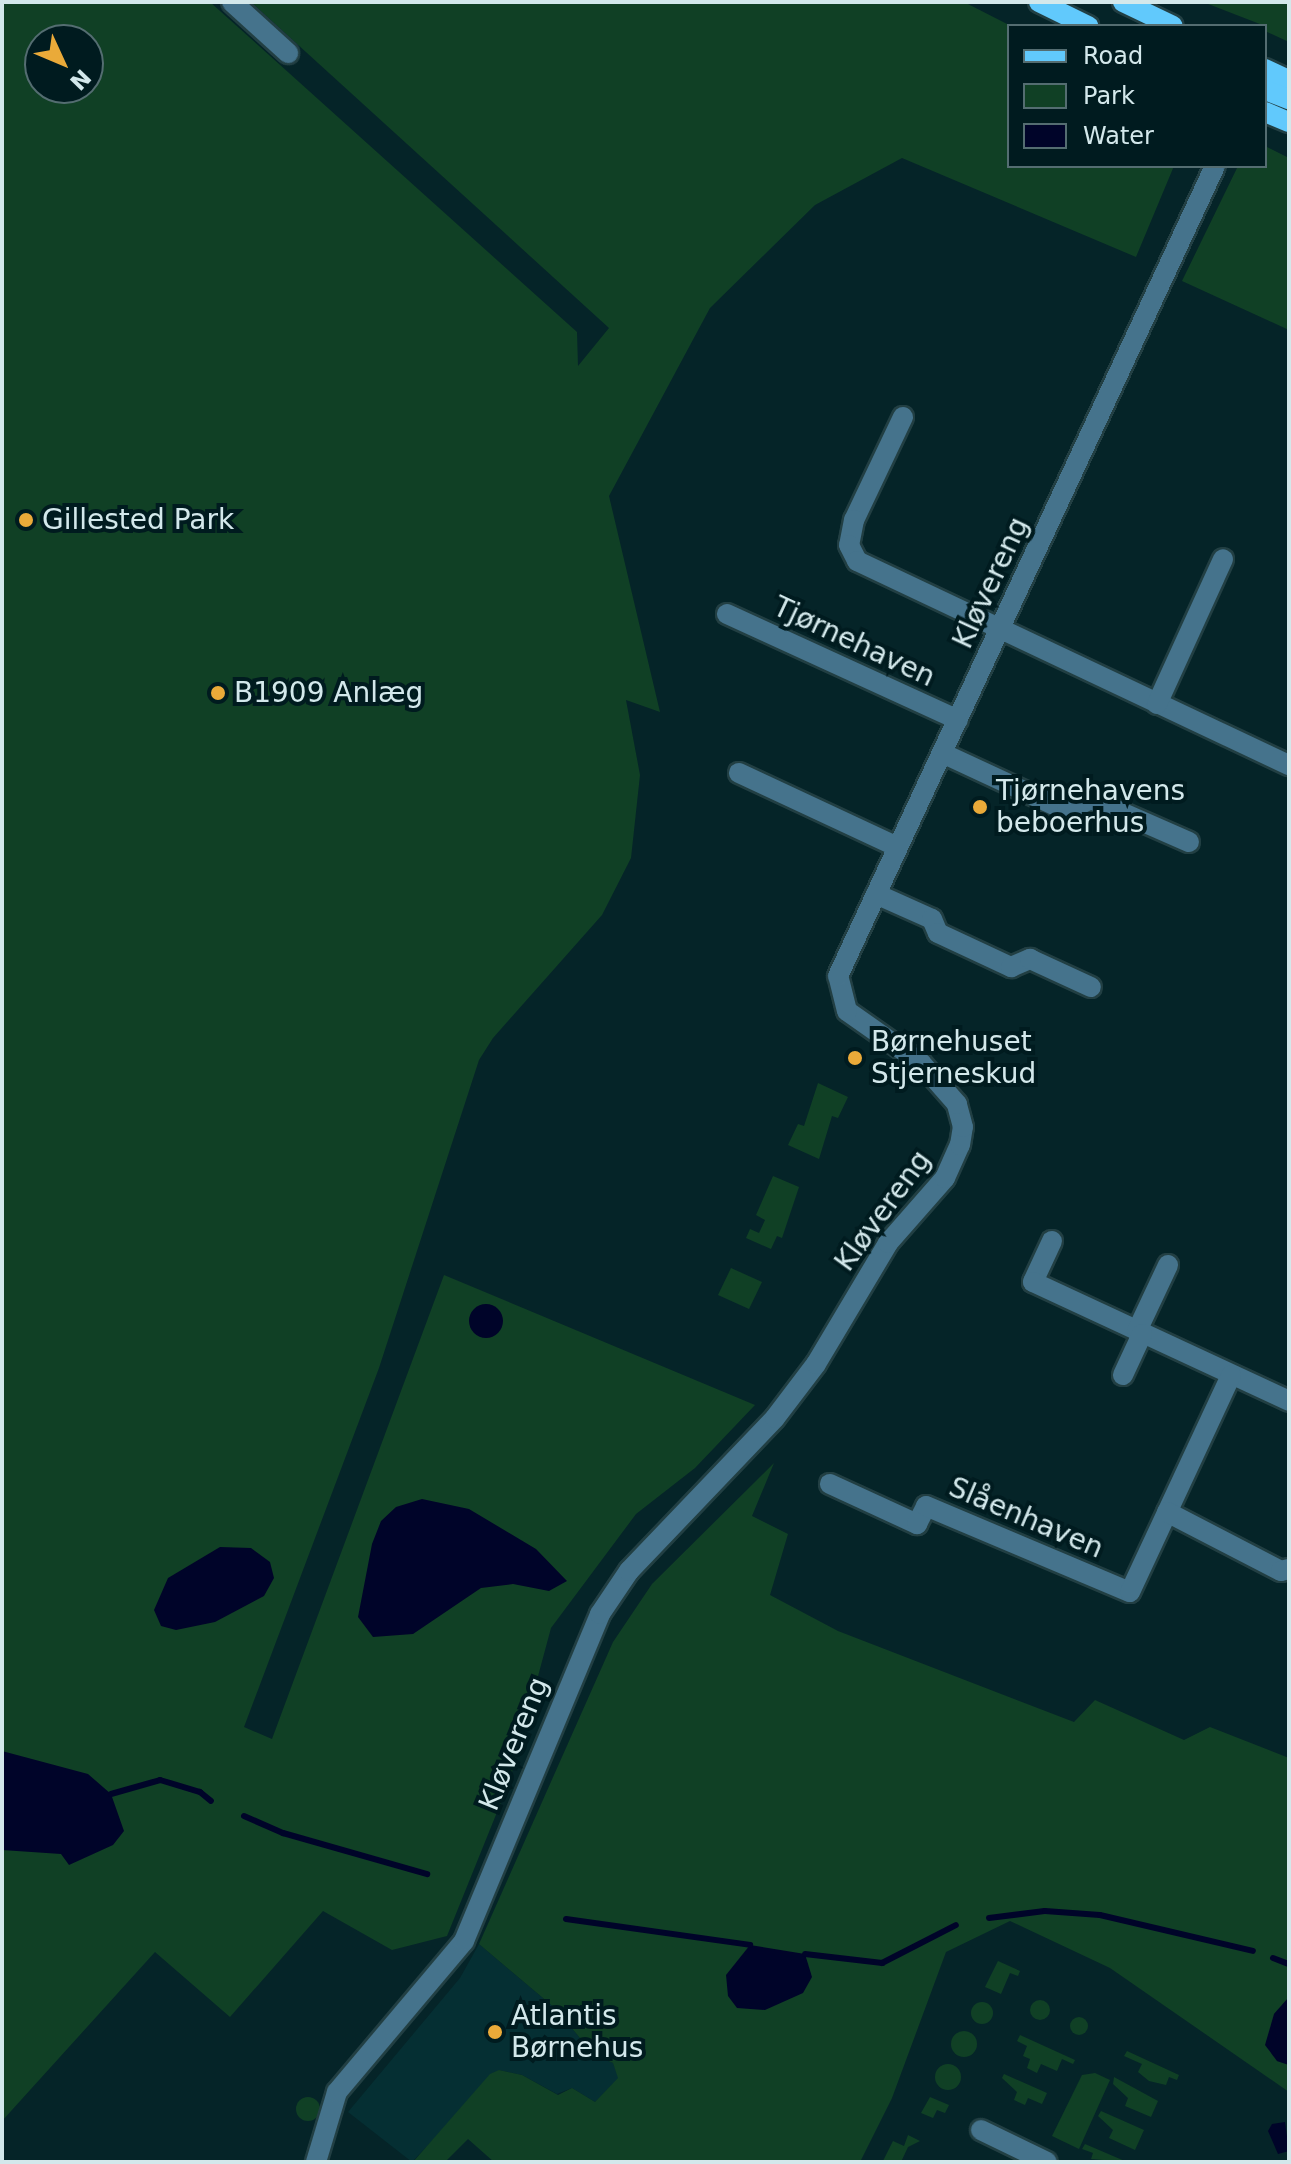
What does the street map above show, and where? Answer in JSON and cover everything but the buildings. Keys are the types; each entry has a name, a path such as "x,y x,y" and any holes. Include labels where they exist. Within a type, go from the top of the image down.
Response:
{"main road":[{"path":"1039,2 1084,24"},
{"path":"1123,2 1169,24"},
{"path":"1267,70 1289,80"},
{"path":"1267,91 1289,99"},
{"path":"1267,113 1289,122"}],"street":[{"path":"232,2 288,53"},
{"name":"Kløvereng","path":"316,2162 337,2092 464,1941 600,1614 634,1564 775,1418 816,1364 888,1243 950,1167 963,1127 957,1104 921,1063 863,1027 847,1011 838,976 1214,168"},
{"path":"903,417 854,520 849,545 857,561 877,574 998,632 1289,765"},
{"path":"1157,704 1223,559"},
{"name":"Tjørnehaven","path":"727,614 958,720"},
{"path":"942,753 1067,811 1091,799 1189,842"},
{"path":"739,773 898,847"},
{"path":"876,894 932,919 938,933 1011,967 1030,959 1091,987"},
{"path":"1052,1241 1033,1282 1289,1401"},
{"path":"1123,1375 1168,1265"},
{"name":"Slåenhaven","path":"830,1484 917,1524 926,1506 1130,1592 1231,1375"},
{"path":"1167,1512 1281,1571 1289,1569"},
{"path":"981,2130 1047,2162"}],"shaded area":[{"name":"Atlantis Børnehus","path":"479,1944 556,2009 594,2055 613,2063 619,2078 595,2102 572,2088 557,2094 522,2075 499,2070 412,2162 348,2112 460,1978"}],"green space":[{"path":"2,2 210,2 577,332 578,366 609,328 251,2 964,2 1007,24 1007,168 1173,168 1136,257 902,158 815,205 710,308 609,496 660,712 626,700 640,775 631,858 602,915 493,1038 479,1060 379,1368 244,1727 272,1739 444,1275 755,1405 695,1468 636,1514 551,1628 510,1780 447,1936 392,1950 323,1911 230,2017 155,1952 2,2121"},
{"path":"1203,2 1289,2 1289,42 1267,32 1267,24"},
{"path":"1267,147 1289,158 1289,330 1182,281 1237,168 1267,168"},
{"path":"818,1083 848,1097 838,1118 832,1116 819,1159 788,1145 798,1124 804,1126"},
{"path":"773,1176 799,1187 782,1238 777,1236 771,1249 746,1238 750,1229 759,1233 765,1220 756,1215"},
{"path":"731,1268 762,1282 749,1309 718,1295"},
{"path":"774,1463 752,1516 788,1534 770,1595 838,1631 1074,1722 1095,1700 1184,1740 1210,1727 1289,1758 1289,1997 1274,2014 1277,2061 1289,2065 1289,2092 1110,1968 1010,1921 946,1952 892,2098 860,2162 494,2162 468,2139 445,2162 413,2162 490,2074 499,2070 522,2075 558,2095 572,2088 595,2102 618,2078 613,2063 594,2055 556,2009 479,1944 613,1642 652,1584"},
{"path":"998,1961 1020,1971 1018,1976 1010,1973 1001,1994 985,1987"},
{"path":"1040,2000 1047,2003 1050,2010 1047,2017 1040,2020 1033,2017 1030,2010 1033,2003"},
{"path":"982,2002 990,2005 993,2013 990,2021 982,2024 974,2021 971,2013 974,2005"},
{"path":"1079,2017 1088,2026 1079,2035 1070,2026"},
{"path":"964,2031 973,2035 977,2044 973,2053 964,2057 955,2053 951,2044 955,2035"},
{"path":"1020,2035 1075,2060 1073,2064 1062,2059 1057,2071 1041,2064 1037,2073 1027,2068 1030,2059 1023,2056 1027,2046 1017,2041"},
{"path":"1127,2051 1179,2075 1177,2080 1169,2077 1166,2085 1149,2081 1138,2072 1142,2064 1124,2056"},
{"path":"948,2064 957,2068 961,2077 957,2086 948,2090 939,2086 935,2077 939,2068"},
{"path":"1095,2073 1110,2080 1079,2149 1052,2136 1082,2075"},
{"path":"1004,2074 1047,2093 1042,2104 1028,2098 1025,2105 1014,2100 1017,2092 1002,2078"},
{"path":"1114,2077 1158,2101 1151,2117 1125,2106 1128,2098 1113,2084"},
{"path":"308,2097 317,2100 320,2109 317,2118 308,2121 299,2118 296,2109 299,2100"},
{"path":"930,2097 949,2105 945,2113 937,2110 933,2118 921,2113"},
{"path":"1101,2111 1144,2130 1135,2150 1109,2138 1113,2130 1098,2116"},
{"path":"908,2135 920,2141 908,2147 901,2162 883,2161 893,2141 904,2146"},
{"path":"1085,2144 1127,2162 1091,2159 1093,2153 1082,2149"}],"water":[{"path":"486,1304 498,1309 503,1321 498,1333 486,1338 474,1333 469,1321 474,1309"},
{"path":"422,1499 469,1509 536,1549 567,1581 549,1591 513,1584 481,1588 413,1634 373,1637 358,1617 372,1544 381,1521 396,1507"},
{"path":"220,1547 251,1548 270,1562 274,1578 264,1596 215,1622 176,1630 161,1626 154,1610 168,1578"},
{"path":"2,1751 88,1774 111,1794 124,1831 113,1845 69,1865 61,1854 2,1850"},
{"path":"750,1945 805,1954 812,1977 803,1993 765,2010 737,2008 728,1996 726,1975"},
{"path":"1289,1997 1289,2065 1277,2061 1265,2045 1274,2014"},
{"path":"1285,2122 1289,2151 1278,2154 1268,2131 1272,2124"}],"waterway":[{"path":"111,1794 160,1780 200,1792 211,1801"},
{"path":"244,1816 283,1833 427,1874"},
{"path":"989,1918 1045,1911 1100,1915 1253,1951"},
{"path":"566,1919 750,1945"},
{"path":"805,1954 882,1963 956,1925"},
{"path":"1273,1958 1289,1964"}],"place":[{"name":"Gillested Park","path":"26,520"},
{"name":"B1909 Anlæg","path":"218,693"},
{"name":"Tjørnehavens beboerhus","path":"980,807"},
{"name":"Børnehuset Stjerneskud","path":"855,1058"},
{"name":"Atlantis Børnehus","path":"495,2032"}]}
